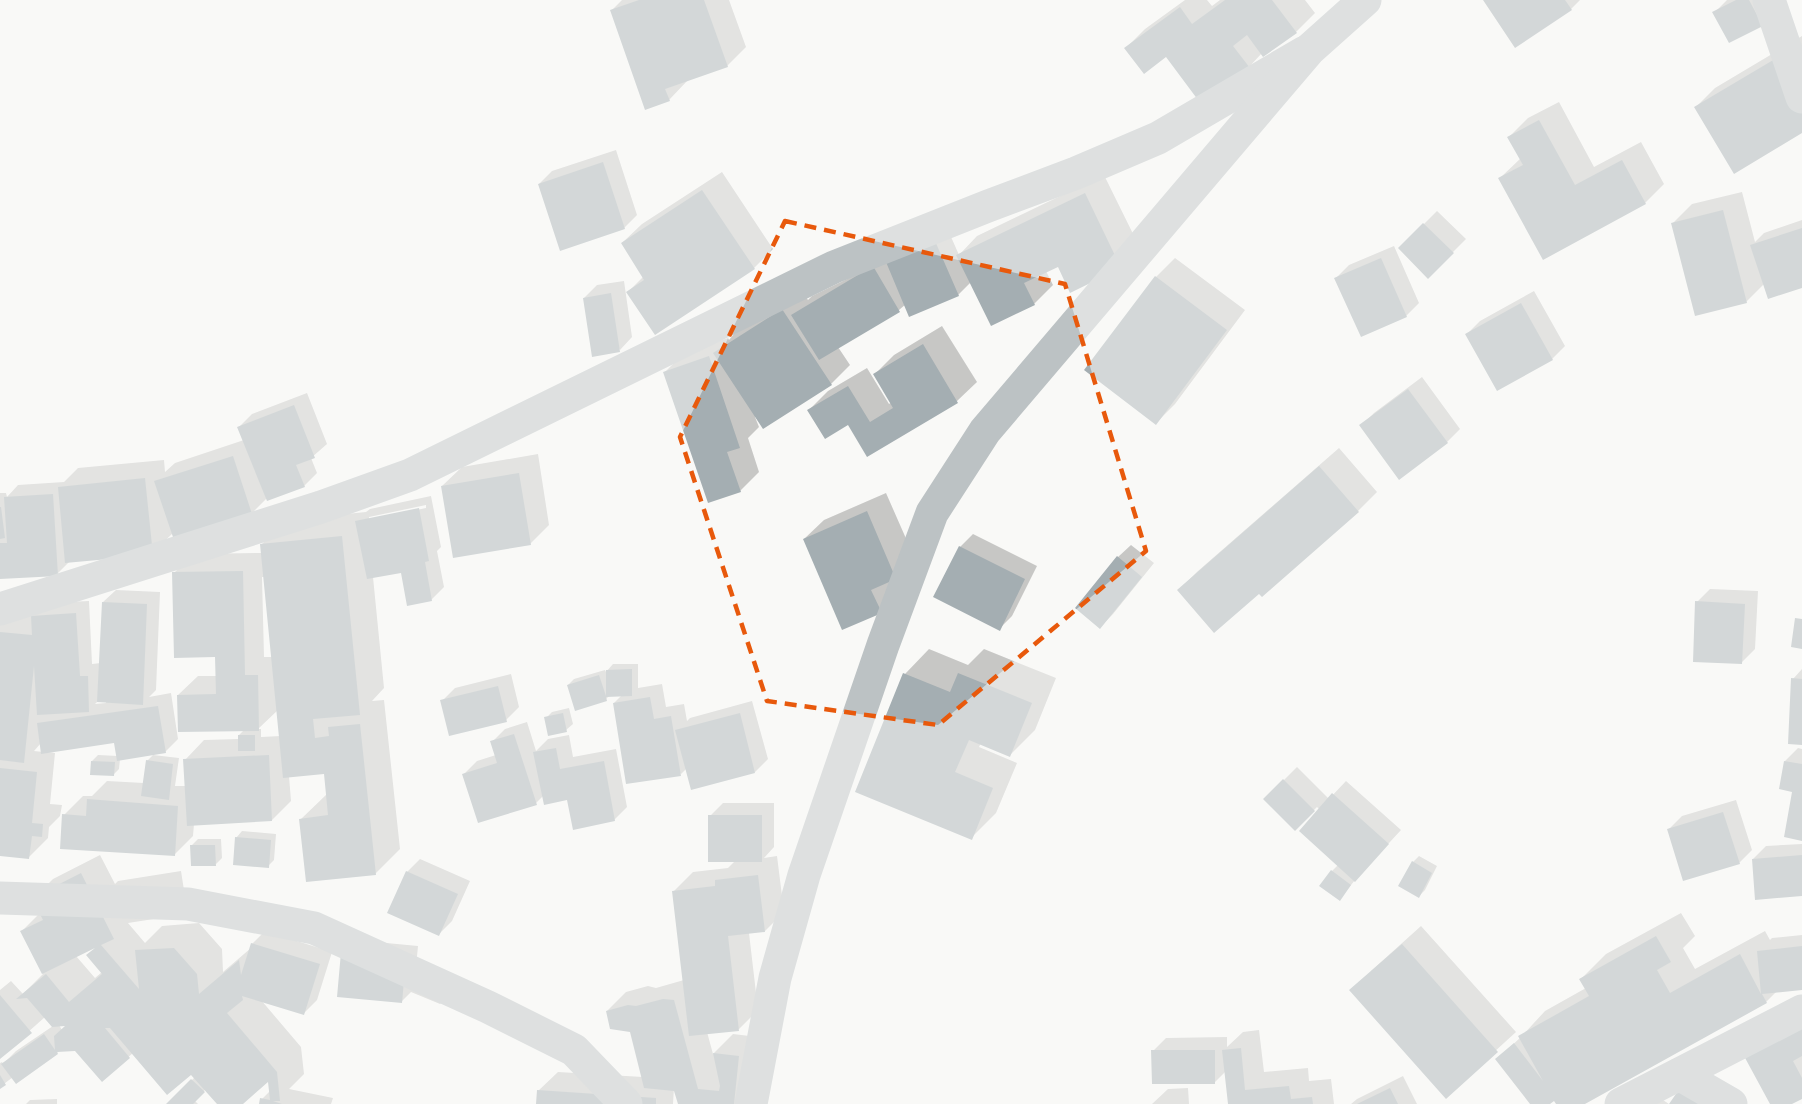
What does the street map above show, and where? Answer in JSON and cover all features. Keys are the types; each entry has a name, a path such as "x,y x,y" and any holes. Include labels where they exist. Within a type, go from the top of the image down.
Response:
{"street":[{"path":"751,1104 775,978 804,875 883,645 932,513 985,431 1309,50 1365,0"},
{"path":"1769,0 1802,97"},
{"path":"0,609 321,507 410,475 834,267 1076,173 1158,138 1309,50"},
{"path":"0,898 188,903 314,928 488,1007 574,1050 626,1104"},
{"path":"1621,1104 1802,1011"},
{"path":"1679,1074 1731,1104"}],"highlighted area":[{"path":"785,221 1065,284 1146,551 938,725 767,701 680,437"}],"building":[{"path":"639,0 704,0 728,67 665,89 670,101 645,110 610,10"},
{"path":"1225,0 1272,0 1297,33 1263,57 1247,35 1233,46 1250,68 1201,104 1166,57 1144,74 1124,48 1180,7 1192,24"},
{"path":"1483,0 1565,0 1572,10 1515,48"},
{"path":"1736,0 1749,0 1763,26 1729,43 1712,12"},
{"path":"1790,50 1802,70 1802,133 1734,174 1694,107"},
{"path":"1539,120 1575,185 1622,160 1646,204 1543,260 1498,178 1523,165 1507,137"},
{"path":"603,162 625,229 560,251 538,184"},
{"path":"702,190 755,269 655,335 626,292 644,280 621,243"},
{"path":"1085,193 1121,268 1070,293 1058,267 1024,283 1035,305 991,326 956,255"},
{"path":"1723,210 1747,303 1695,316 1671,223"},
{"path":"1423,223 1454,253 1428,279 1398,248"},
{"path":"1802,228 1802,288 1768,299 1750,245"},
{"path":"935,241 959,296 909,317 886,262"},
{"path":"1381,258 1407,317 1361,337 1334,278"},
{"path":"873,266 900,312 819,360 791,315"},
{"path":"1155,276 1227,330 1156,425 1084,370"},
{"path":"611,293 620,352 592,357 583,298"},
{"path":"1521,303 1553,360 1497,391 1465,334"},
{"path":"782,309 832,385 763,429 713,353"},
{"path":"923,344 958,403 867,457 848,425 825,439 807,410 848,386 870,422 893,408 873,374"},
{"path":"709,356 740,448 727,452 741,492 708,503 663,372"},
{"path":"1408,389 1448,443 1399,480 1359,425"},
{"path":"294,405 315,458 296,465 305,487 267,501 237,427"},
{"path":"233,456 252,514 174,540 154,481"},
{"path":"1319,466 1359,512 1262,597 1259,594 1214,633 1177,590"},
{"path":"519,473 531,545 453,558 441,486"},
{"path":"145,478 153,555 65,563 58,487"},
{"path":"53,494 58,576 0,579 0,543 7,543 4,497"},
{"path":"0,507 5,538 0,539"},
{"path":"419,508 429,561 425,562 432,601 407,606 401,573 367,579 355,521"},
{"path":"867,511 896,579 871,590 882,613 842,630 803,539"},
{"path":"342,536 360,715 313,719 315,738 329,736 328,727 360,724 376,875 306,882 299,819 328,815 324,774 283,778 260,544"},
{"path":"959,546 1025,579 1000,631 933,597"},
{"path":"1117,556 1142,577 1100,629 1075,608"},
{"path":"243,571 245,675 258,675 259,731 178,732 177,695 216,694 215,657 174,658 172,572"},
{"path":"1695,601 1745,604 1742,664 1693,662"},
{"path":"102,602 147,604 143,705 97,702"},
{"path":"76,613 80,676 88,676 89,712 37,715 34,666 24,763 0,760 0,632 32,635 31,616"},
{"path":"1795,618 1802,619 1802,649 1791,647"},
{"path":"632,669 632,696 606,697 607,701 575,711 567,685 599,675 606,696 606,670"},
{"path":"903,673 950,692 958,673 1032,703 1010,757 969,740 955,772 993,788 972,840 855,792"},
{"path":"1791,678 1802,679 1802,745 1788,744"},
{"path":"498,686 507,722 449,736 440,700"},
{"path":"650,697 654,719 671,716 681,776 626,784 613,703"},
{"path":"158,706 166,753 117,761 114,743 41,754 37,723"},
{"path":"563,713 567,732 548,736 544,717"},
{"path":"740,713 755,773 691,790 675,730"},
{"path":"514,734 537,805 478,823 462,774 497,763 490,741"},
{"path":"238,735 255,735 255,751 238,751"},
{"path":"556,748 560,769 604,761 615,821 573,830 567,800 544,805 533,752"},
{"path":"269,755 272,821 187,826 183,759"},
{"path":"146,760 173,764 169,800 141,796"},
{"path":"91,761 115,762 114,776 90,775"},
{"path":"1784,761 1802,764 1802,841 1784,837 1792,792 1779,789"},
{"path":"0,768 37,772 32,823 43,824 42,837 32,836 29,859 0,856"},
{"path":"1283,779 1315,811 1295,831 1263,799"},
{"path":"1332,793 1389,844 1355,882 1299,831"},
{"path":"87,799 178,806 175,856 60,849 62,814 86,816"},
{"path":"1723,812 1740,864 1683,881 1667,829"},
{"path":"708,815 762,815 762,862 708,862"},
{"path":"235,837 271,840 269,868 233,865"},
{"path":"190,845 215,845 216,866 191,866"},
{"path":"1802,855 1802,896 1755,900 1752,859"},
{"path":"1412,861 1432,873 1419,898 1398,886"},
{"path":"1331,870 1351,885 1340,901 1319,886"},
{"path":"406,871 458,894 439,936 387,913"},
{"path":"81,873 114,939 101,945 139,989 135,950 174,948 197,974 199,994 239,960 241,975 251,943 320,964 304,1015 242,996 243,1000 227,1013 277,1072 280,1101 273,1101 282,1104 259,1104 260,1098 270,1100 268,1082 243,1104 217,1104 191,1075 167,1095 110,1028 105,1028 130,1058 102,1082 75,1051 57,1052 58,1054 16,1084 1,1064 44,1034 55,1050 54,1036 65,1026 52,1027 27,998 16,999 46,974 69,1002 102,974 86,955 95,948 42,974 20,931 43,920 32,898"},
{"path":"758,875 765,932 728,936 739,1031 689,1036 672,891 715,886 715,880"},
{"path":"1656,936 1671,962 1657,970 1670,993 1740,954 1761,994 1757,951 1802,946 1802,990 1762,994 1767,1003 1585,1104 1556,1104 1554,1101 1550,1104 1530,1104 1495,1059 1514,1043 1543,1081 1518,1036 1589,996 1579,979"},
{"path":"1402,944 1498,1052 1446,1099 1349,990"},
{"path":"341,952 406,958 402,1003 337,997"},
{"path":"0,995 32,1033 0,1059"},
{"path":"663,999 674,1000 698,1089 719,1091 713,1053 739,1056 734,1104 678,1104 674,1091 644,1088 630,1032 610,1029 606,1011"},
{"path":"1802,1024 1802,1056 1793,1061 1802,1078 1802,1099 1792,1104 1770,1104 1744,1056"},
{"path":"1241,1048 1245,1090 1289,1086 1291,1099 1312,1097 1313,1104 1228,1104 1222,1050"},
{"path":"1151,1050 1215,1050 1215,1084 1152,1084"},
{"path":"0,1075 6,1085 0,1089"},
{"path":"191,1079 205,1092 193,1104 166,1104"},
{"path":"1390,1088 1398,1104 1357,1104"},
{"path":"1680,1088 1704,1104 1669,1104"},
{"path":"537,1090 656,1098 656,1104 536,1104"}]}
